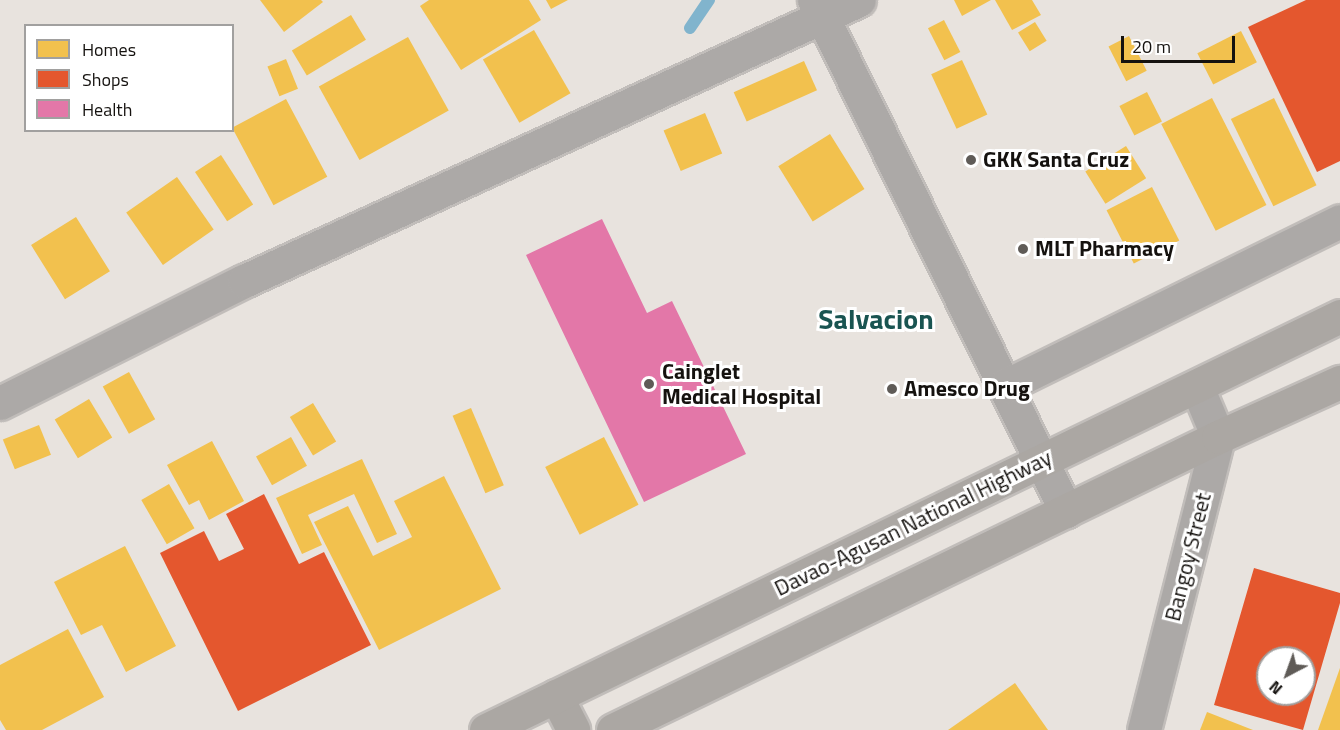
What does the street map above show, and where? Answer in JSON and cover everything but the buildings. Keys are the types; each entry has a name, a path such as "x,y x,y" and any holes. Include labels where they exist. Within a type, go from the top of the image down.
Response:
{"highway":[{"name":"Davao-Agusan National Highway","path":"486,730 1340,316"},
{"path":"613,730 1218,437 1340,382"},
{"path":"556,696 573,730"}],"street":[{"path":"0,403 244,281 819,8 859,0"},
{"path":"819,8 1066,511"},
{"path":"1005,386 1340,221"},
{"path":"1197,387 1218,437"},
{"name":"Bangoy Street","path":"1144,730 1218,437"}],"waterway":[{"path":"690,28 709,0"}],"place":[{"name":"GKK Santa Cruz","path":"971,160"},
{"name":"MLT Pharmacy","path":"1023,249"},
{"name":"Cainglet Medical Hospital","path":"649,384"},
{"name":"Amesco Drug","path":"892,389"}],"district":[{"name":"Salvacion","path":"876,319"}]}
